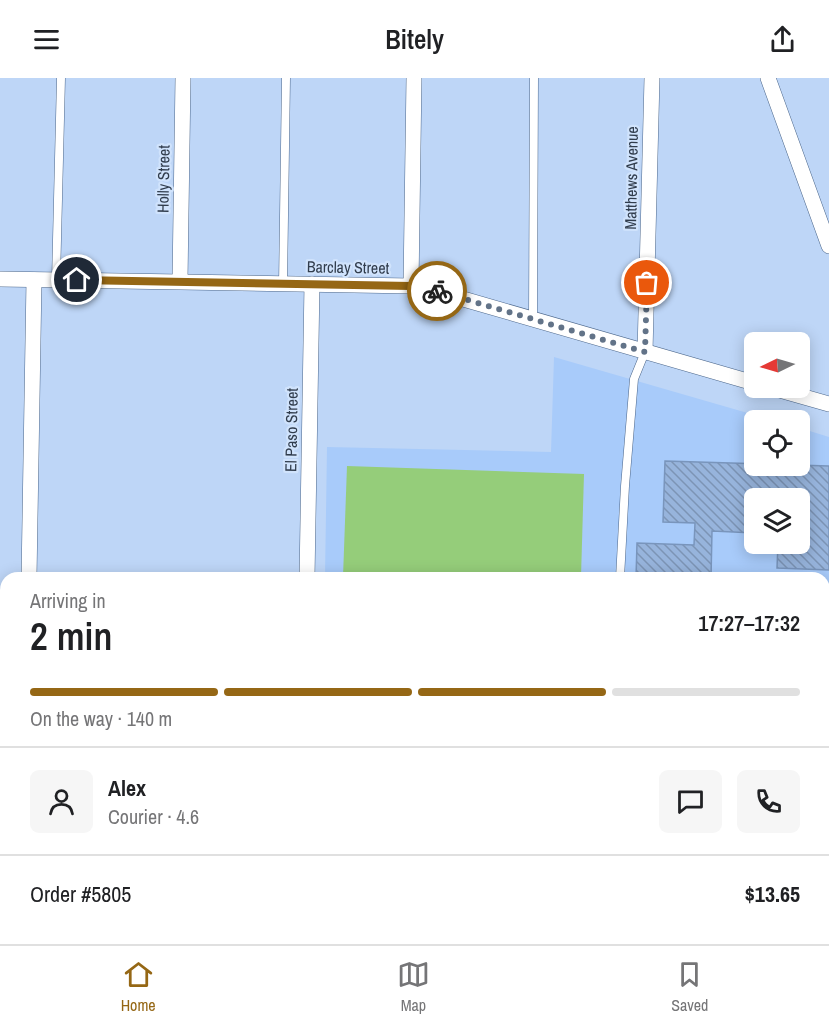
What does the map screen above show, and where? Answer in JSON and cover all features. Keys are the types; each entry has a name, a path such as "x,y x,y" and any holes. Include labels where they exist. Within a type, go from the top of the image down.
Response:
{"street":[{"name":"Holly Street","path":"180,281 183,78"},
{"path":"411,286 414,78"},
{"name":"Matthews Avenue","path":"645,352 652,78"},
{"path":"768,78 829,246"},
{"name":"Barclay Street","path":"0,279 411,286 432,290 744,380"},
{"path":"29,572 34,280"},
{"name":"El Paso Street","path":"307,572 312,284"},
{"path":"808,398 829,404"}],"lane":[{"path":"56,280 60,78"},
{"path":"283,285 286,78"},
{"path":"533,319 534,78"},
{"path":"620,572 634,379 645,352"}],"shaded area":[{"path":"554,357 744,412 744,476 810,476 810,431 829,437 829,572 325,572 327,447 551,452"}],"green space":[{"path":"347,466 584,474 581,572 343,572"}],"building":[{"path":"665,461 744,463 744,476 810,476 810,465 829,466 829,570 777,568 778,554 810,554 810,488 744,488 744,533 712,531 711,572 636,572 637,543 694,545 695,523 663,522"}],"way so far":[{"path":"437,291 645,352 647,283"}],"route":[{"path":"77,280 411,286 437,291"}]}
